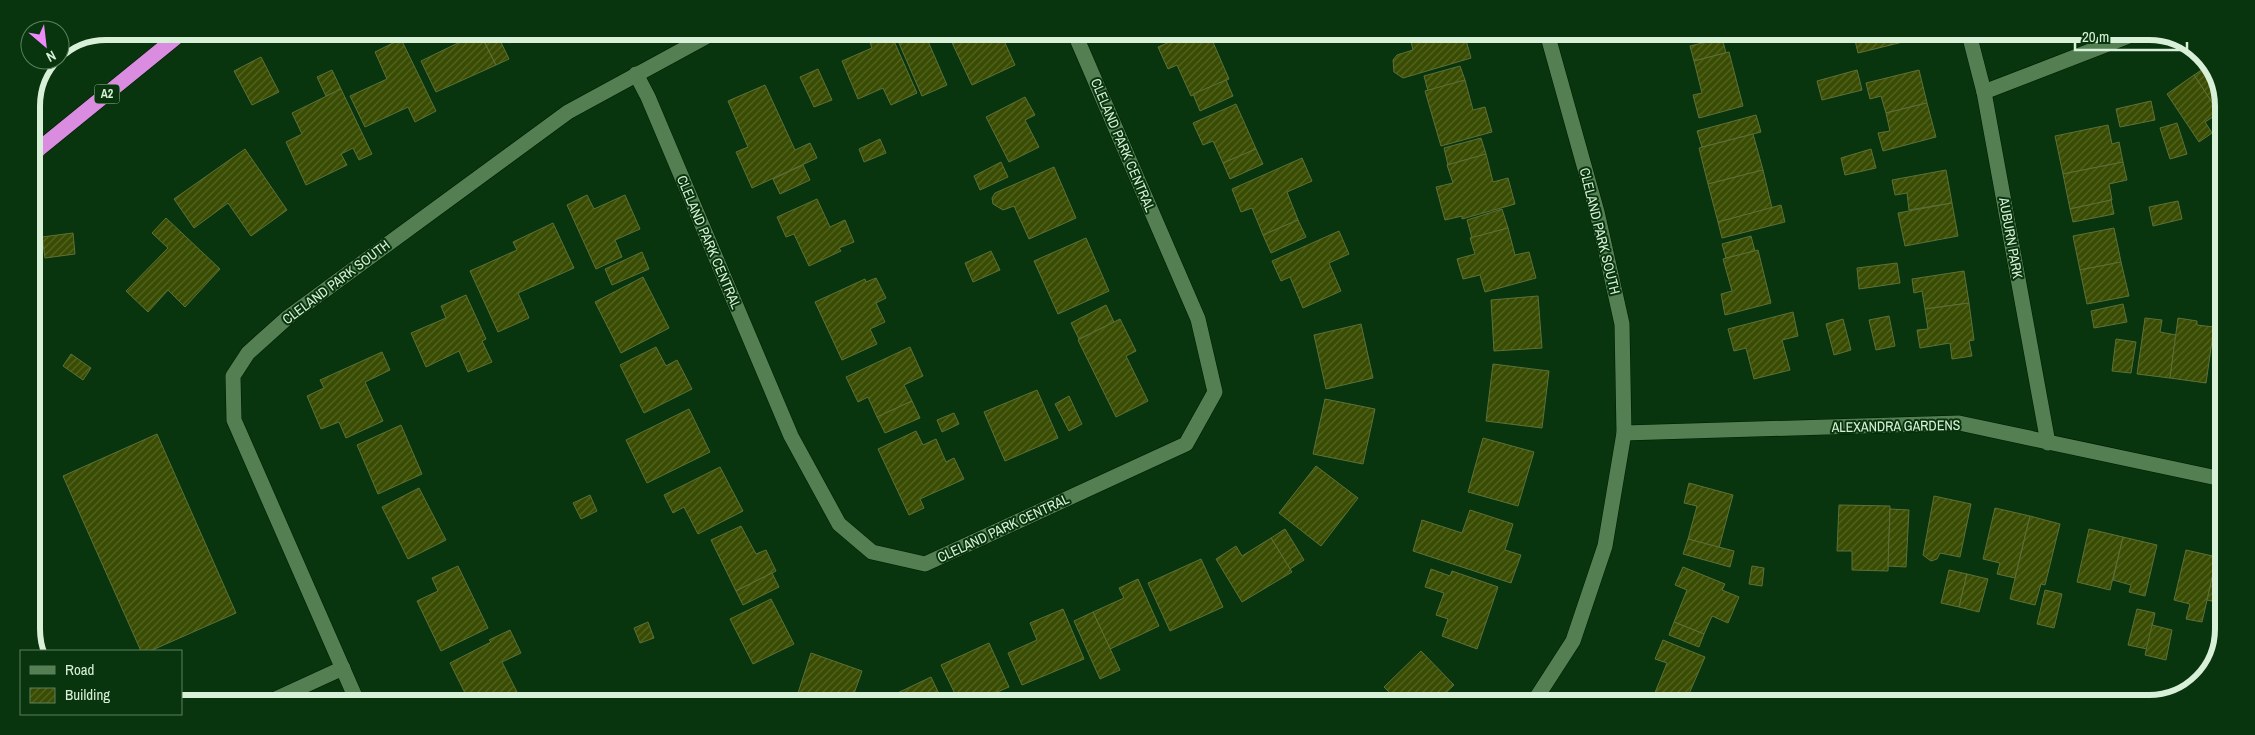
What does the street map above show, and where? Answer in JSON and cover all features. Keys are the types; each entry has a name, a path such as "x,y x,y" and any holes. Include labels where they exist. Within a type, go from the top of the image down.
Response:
{"highway":[{"name":"A2","path":"40,148 173,40"}],"street":[{"name":"CLELAND PARK SOUTH","path":"354,695 234,420 233,376 248,353 295,312 568,112 700,40"},
{"name":"CLELAND PARK CENTRAL","path":"636,74 648,97 791,436 839,524 872,552 924,564 1186,444 1215,392 1198,319 1077,40"},
{"name":"CLELAND PARK SOUTH","path":"1537,695 1573,641 1602,555 1624,432 1622,324 1597,212 1549,40"},
{"name":"AUBURN PARK","path":"1971,40 1984,92 2048,442"},
{"path":"1984,92 2118,40"},
{"name":"ALEXANDRA GARDENS","path":"1624,432 1959,423 2215,478"},
{"path":"284,695 343,668"}],"building":[{"path":"401,40 436,111 415,122 408,107 365,127 350,96 387,79 375,52"},
{"path":"459,40 483,40 496,65 436,92 421,61 460,42"},
{"path":"484,40 500,40 509,59 496,65"},
{"path":"869,40 894,40 917,93 891,105 883,88 858,99 842,61 872,48"},
{"path":"898,40 927,40 947,85 922,96"},
{"path":"951,40 1004,40 1015,65 972,85"},
{"path":"1174,40 1212,40 1229,79 1191,96 1177,65 1168,69 1158,47"},
{"path":"1411,40 1466,40 1471,58 1403,78 1394,72 1393,60 1397,55 1413,50"},
{"path":"1714,40 1723,40 1726,53 1694,61 1690,46"},
{"path":"1855,40 1911,40 1858,53"},
{"path":"1729,52 1743,106 1699,118 1693,95 1702,93 1694,61"},
{"path":"261,57 279,92 252,105 234,71"},
{"path":"1460,66 1465,80 1428,91 1424,76"},
{"path":"818,69 832,100 814,107 800,77"},
{"path":"2203,69 2210,80 2214,93 2215,107 2194,75"},
{"path":"332,70 341,89 326,96 317,77"},
{"path":"1857,70 1862,90 1822,100 1817,81"},
{"path":"1919,70 1927,103 1886,113 1881,96 1870,99 1866,83"},
{"path":"2194,75 2215,107 2215,116 2205,122 2212,133 2199,142 2167,94"},
{"path":"1226,80 1233,96 1200,111 1193,94"},
{"path":"1465,80 1473,110 1485,107 1492,132 1441,146 1425,91"},
{"path":"765,85 795,150 810,143 817,158 752,188 736,152 748,147 728,101"},
{"path":"341,89 372,154 359,160 353,148 341,154 347,165 306,185 286,142 302,134 292,113"},
{"path":"1025,97 1035,115 1025,120 1039,147 1009,162 986,117"},
{"path":"2151,101 2155,120 2120,127 2116,109"},
{"path":"1927,103 1936,137 1883,151 1878,133 1890,131 1886,113"},
{"path":"1236,104 1256,149 1223,163 1213,141 1203,145 1193,123"},
{"path":"1756,115 1761,132 1702,147 1697,131"},
{"path":"2177,123 2187,154 2170,159 2160,128"},
{"path":"2108,125 2112,144 2119,142 2123,162 2063,174 2055,136"},
{"path":"1753,134 1763,170 1708,184 1699,148"},
{"path":"1481,138 1486,154 1448,165 1444,148"},
{"path":"880,139 886,153 864,162 859,149"},
{"path":"245,149 287,210 251,236 228,203 194,228 174,199"},
{"path":"1256,149 1263,164 1230,179 1223,163"},
{"path":"1871,149 1876,168 1845,175 1841,158"},
{"path":"1486,154 1493,182 1508,178 1515,204 1462,219 1462,216 1445,220 1436,187 1453,183 1447,165"},
{"path":"1302,158 1312,181 1287,192 1298,220 1263,235 1252,208 1241,212 1232,189"},
{"path":"1001,162 1008,177 980,190 974,176"},
{"path":"2123,162 2127,180 2109,184 2112,200 2070,209 2063,174"},
{"path":"803,165 810,180 780,194 773,179"},
{"path":"1054,167 1076,218 1029,239 1014,206 1003,210 993,204 992,198 995,193"},
{"path":"1763,170 1772,208 1718,222 1708,184"},
{"path":"1946,170 1952,203 1909,210 1907,193 1895,195 1892,180"},
{"path":"587,195 594,209 625,195 640,229 615,240 622,257 596,269 567,205"},
{"path":"817,199 830,227 845,220 854,242 839,248 841,251 809,266 794,234 786,237 777,217"},
{"path":"2111,200 2114,214 2073,222 2070,209"},
{"path":"2178,201 2182,219 2153,226 2149,207"},
{"path":"1952,203 1958,236 1905,246 1898,213"},
{"path":"1781,205 1785,222 1722,238 1718,222"},
{"path":"1502,209 1508,228 1472,238 1467,220"},
{"path":"166,218 220,269 185,307 168,290 148,312 126,291 168,248 152,233"},
{"path":"1298,220 1306,237 1271,253 1263,235"},
{"path":"553,223 574,268 518,293 529,318 498,332 470,271 517,250 513,242"},
{"path":"1508,228 1515,255 1529,252 1536,278 1485,292 1480,275 1463,279 1457,259 1475,254 1470,238"},
{"path":"2114,228 2121,262 2080,270 2073,236"},
{"path":"1339,231 1349,254 1329,263 1341,291 1303,308 1290,277 1281,281 1272,261"},
{"path":"73,233 75,254 45,258 42,237"},
{"path":"1751,236 1755,251 1726,258 1722,244"},
{"path":"1086,238 1109,291 1058,314 1034,261"},
{"path":"1758,250 1771,303 1725,315 1721,294 1732,291 1723,259"},
{"path":"991,251 1000,270 973,282 965,263"},
{"path":"642,252 649,269 612,285 605,269"},
{"path":"2121,262 2129,296 2087,304 2080,270"},
{"path":"1897,263 1900,283 1859,289 1857,268"},
{"path":"1964,271 1969,303 1925,309 1922,291 1914,293 1912,279"},
{"path":"643,277 669,328 621,353 595,302"},
{"path":"876,278 886,298 876,303 885,322 870,329 877,344 842,360 815,302 865,279 866,282"},
{"path":"466,295 486,339 482,341 492,362 468,372 459,351 426,367 411,333 446,318 441,306"},
{"path":"1538,296 1542,348 1494,351 1491,300"},
{"path":"1969,303 1974,340 1969,341 1972,356 1952,359 1950,343 1920,348 1917,330 1928,329 1925,309"},
{"path":"2123,304 2127,322 2094,328 2091,311"},
{"path":"1106,305 1114,322 1079,339 1071,323"},
{"path":"1793,312 1798,336 1782,340 1790,370 1754,379 1746,348 1734,351 1728,329"},
{"path":"1889,316 1895,346 1876,350 1869,320"},
{"path":"2145,318 2162,320 2160,332 2176,335 2170,378 2137,374"},
{"path":"2178,318 2197,321 2197,325 2214,327 2206,383 2170,378"},
{"path":"1120,319 1136,351 1126,356 1148,401 1116,417 1078,340"},
{"path":"1843,319 1851,350 1834,355 1826,324"},
{"path":"1361,324 1373,378 1326,389 1314,335"},
{"path":"2116,339 2136,342 2131,373 2112,371"},
{"path":"656,347 666,366 677,360 692,389 644,413 620,365"},
{"path":"910,347 923,376 904,385 912,401 877,417 868,397 858,402 846,377"},
{"path":"382,352 390,370 365,382 383,421 346,438 339,422 321,429 307,396 324,388 320,380"},
{"path":"71,354 91,368 83,380 63,366"},
{"path":"1493,364 1549,371 1542,428 1486,421"},
{"path":"1037,390 1058,438 1005,461 984,412"},
{"path":"1069,396 1082,424 1069,431 1055,404"},
{"path":"1325,399 1375,409 1363,464 1313,454"},
{"path":"912,401 920,418 885,433 877,417"},
{"path":"689,409 710,452 647,483 626,440"},
{"path":"954,413 959,424 942,432 937,420"},
{"path":"401,425 422,474 378,494 357,445"},
{"path":"916,431 923,445 936,439 946,462 954,458 964,479 920,499 924,508 909,515 878,449"},
{"path":"157,434 236,613 152,650 141,650 63,476"},
{"path":"1483,438 1534,452 1518,506 1468,492"},
{"path":"1316,466 1358,498 1321,546 1279,513"},
{"path":"720,467 743,511 698,534 684,507 673,513 664,495"},
{"path":"1689,483 1733,495 1719,548 1688,539 1697,506 1684,503"},
{"path":"419,488 446,540 408,559 382,507"},
{"path":"590,495 597,511 581,519 573,503"},
{"path":"1934,496 1971,504 1960,557 1940,553 1937,559 1931,561 1923,555"},
{"path":"1839,505 1890,506 1888,571 1852,570 1852,551 1837,551"},
{"path":"1995,508 2030,516 2015,578 1997,574 2000,563 1983,559"},
{"path":"1890,509 1909,510 1906,567 1888,566"},
{"path":"1470,510 1513,524 1505,550 1521,555 1511,583 1413,551 1422,520 1462,533"},
{"path":"2030,516 2060,524 2045,585 2041,584 2035,605 2010,599"},
{"path":"741,526 756,554 766,550 776,571 736,591 711,540"},
{"path":"1285,529 1304,560 1290,569 1271,538"},
{"path":"2089,529 2123,537 2110,590 2077,582"},
{"path":"2123,537 2157,545 2145,596 2129,592 2131,585 2113,580"},
{"path":"1271,538 1292,572 1242,602 1216,559 1236,546 1242,556"},
{"path":"1688,539 1734,551 1730,567 1683,554"},
{"path":"2186,550 2215,557 2215,566 2202,622 2186,619 2190,604 2174,600"},
{"path":"1201,559 1223,607 1170,631 1148,583"},
{"path":"458,566 488,628 441,651 417,601 438,591 432,578"},
{"path":"1752,566 1764,568 1762,586 1749,584"},
{"path":"2215,566 2215,602 2207,600"},
{"path":"1683,567 1725,584 1722,590 1739,597 1728,623 1712,616 1704,634 1674,622 1687,590 1675,585"},
{"path":"1431,569 1450,576 1452,571 1498,587 1477,649 1442,636 1448,619 1436,615 1444,593 1425,587"},
{"path":"1949,570 1967,574 1959,607 1941,603"},
{"path":"772,573 779,587 743,605 736,591"},
{"path":"1967,574 1988,579 1979,612 1959,607"},
{"path":"1138,579 1159,626 1110,649 1093,612 1124,598 1119,588"},
{"path":"2045,590 2062,594 2054,628 2037,624"},
{"path":"771,599 794,644 753,664 730,619"},
{"path":"1063,609 1084,659 1022,685 1008,653 1037,640 1030,623"},
{"path":"2137,609 2155,613 2147,649 2128,645"},
{"path":"1093,612 1120,670 1100,679 1074,621"},
{"path":"648,622 654,638 640,643 634,628"},
{"path":"1674,622 1704,634 1699,647 1669,635"},
{"path":"2152,625 2172,630 2166,660 2145,655"},
{"path":"510,630 521,653 502,662 518,695 466,695 450,663 491,642 489,640"},
{"path":"1663,640 1705,657 1688,695 1654,695 1667,663 1655,659"},
{"path":"989,643 1009,687 990,695 956,695 941,665"},
{"path":"1421,651 1454,685 1443,695 1392,695 1384,687"},
{"path":"811,653 862,671 853,695 797,695"},
{"path":"931,677 940,695 893,695"}]}
